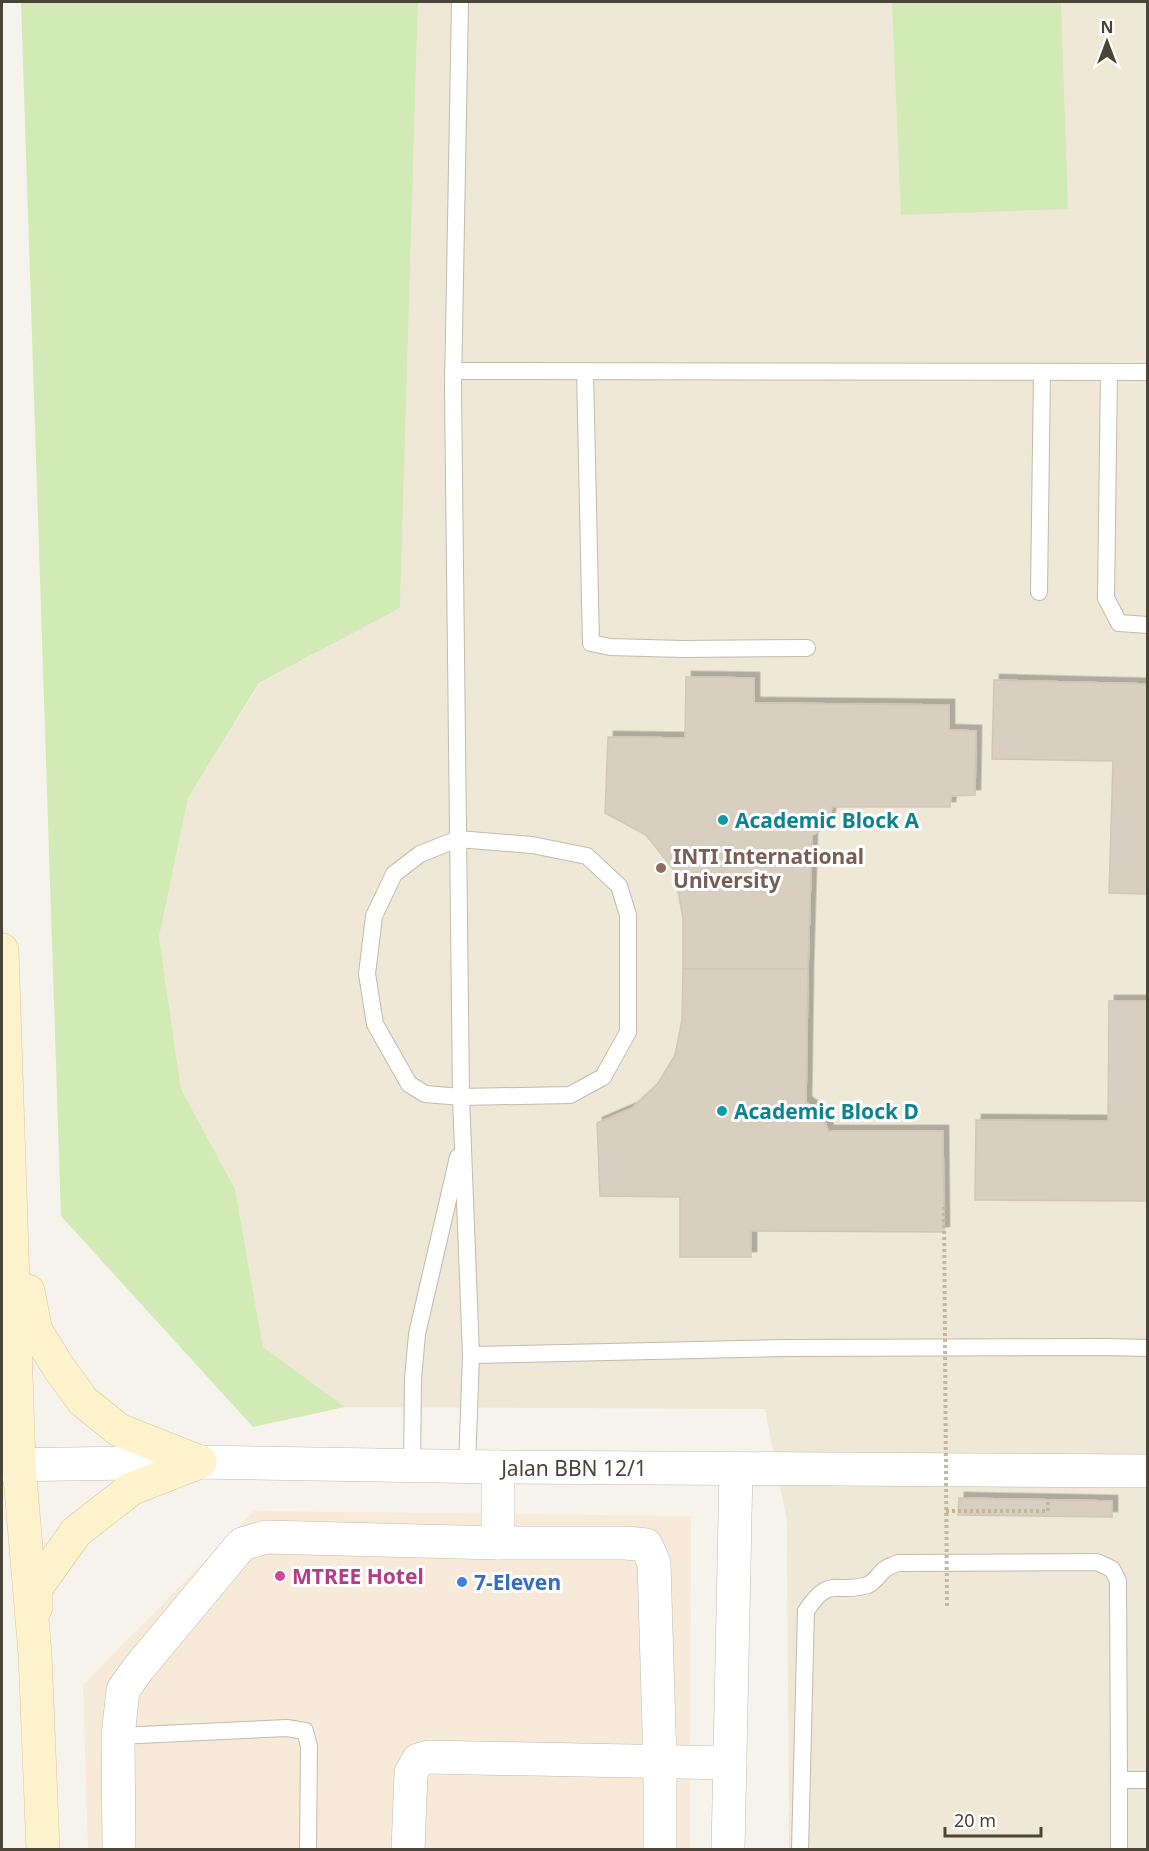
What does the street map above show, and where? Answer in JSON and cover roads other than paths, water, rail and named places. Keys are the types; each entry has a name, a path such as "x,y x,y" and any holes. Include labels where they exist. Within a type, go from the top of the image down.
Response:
{"main road":[{"path":"2,950 11,1204 10,1465 35,1654"},
{"path":"11,1204 36,1330 83,1401 119,1430 200,1462"},
{"path":"43,1850 35,1654 36,1588 76,1532 131,1489 200,1462"}],"street":[{"name":"Jalan BBN 12/1","path":"10,1465 200,1462 482,1467 1148,1471"},
{"path":"482,1467 498,1543"},
{"path":"728,1850 736,1469"},
{"path":"119,1850 118,1736 123,1690 242,1544 267,1537 646,1545 654,1563 660,1762 660,1850"},
{"path":"408,1850 411,1773 418,1760 428,1757 730,1762"}],"lane":[{"path":"460,2 453,371 461,1097 471,1355 482,1467"},
{"path":"453,371 1148,372"},
{"path":"585,371 591,643 610,647 683,650 807,648"},
{"path":"1039,592 1042,372"},
{"path":"1109,372 1106,598 1119,623 1148,624"},
{"path":"458,839 532,845 587,856 619,886 628,915 628,1032 603,1077 570,1095 461,1097 425,1094 409,1084 375,1024 367,974 374,916 394,874 420,854 458,839"},
{"path":"412,1466 413,1379 417,1334 463,1138"},
{"path":"471,1355 798,1348 1148,1348"},
{"path":"800,1850 806,1611 816,1596 827,1588 860,1587 871,1584 886,1568 898,1563 1097,1562 1112,1569 1118,1581 1119,1850"},
{"path":"118,1736 287,1728 305,1731 309,1746 308,1850"},
{"path":"1119,1780 1148,1780"}],"place":[{"name":"Academic Block A","path":"723,820"},
{"name":"INTI International University","path":"661,868"},
{"name":"Academic Block D","path":"722,1111"},
{"name":"MTREE Hotel","path":"280,1576"},
{"name":"7-Eleven","path":"462,1582"}]}
